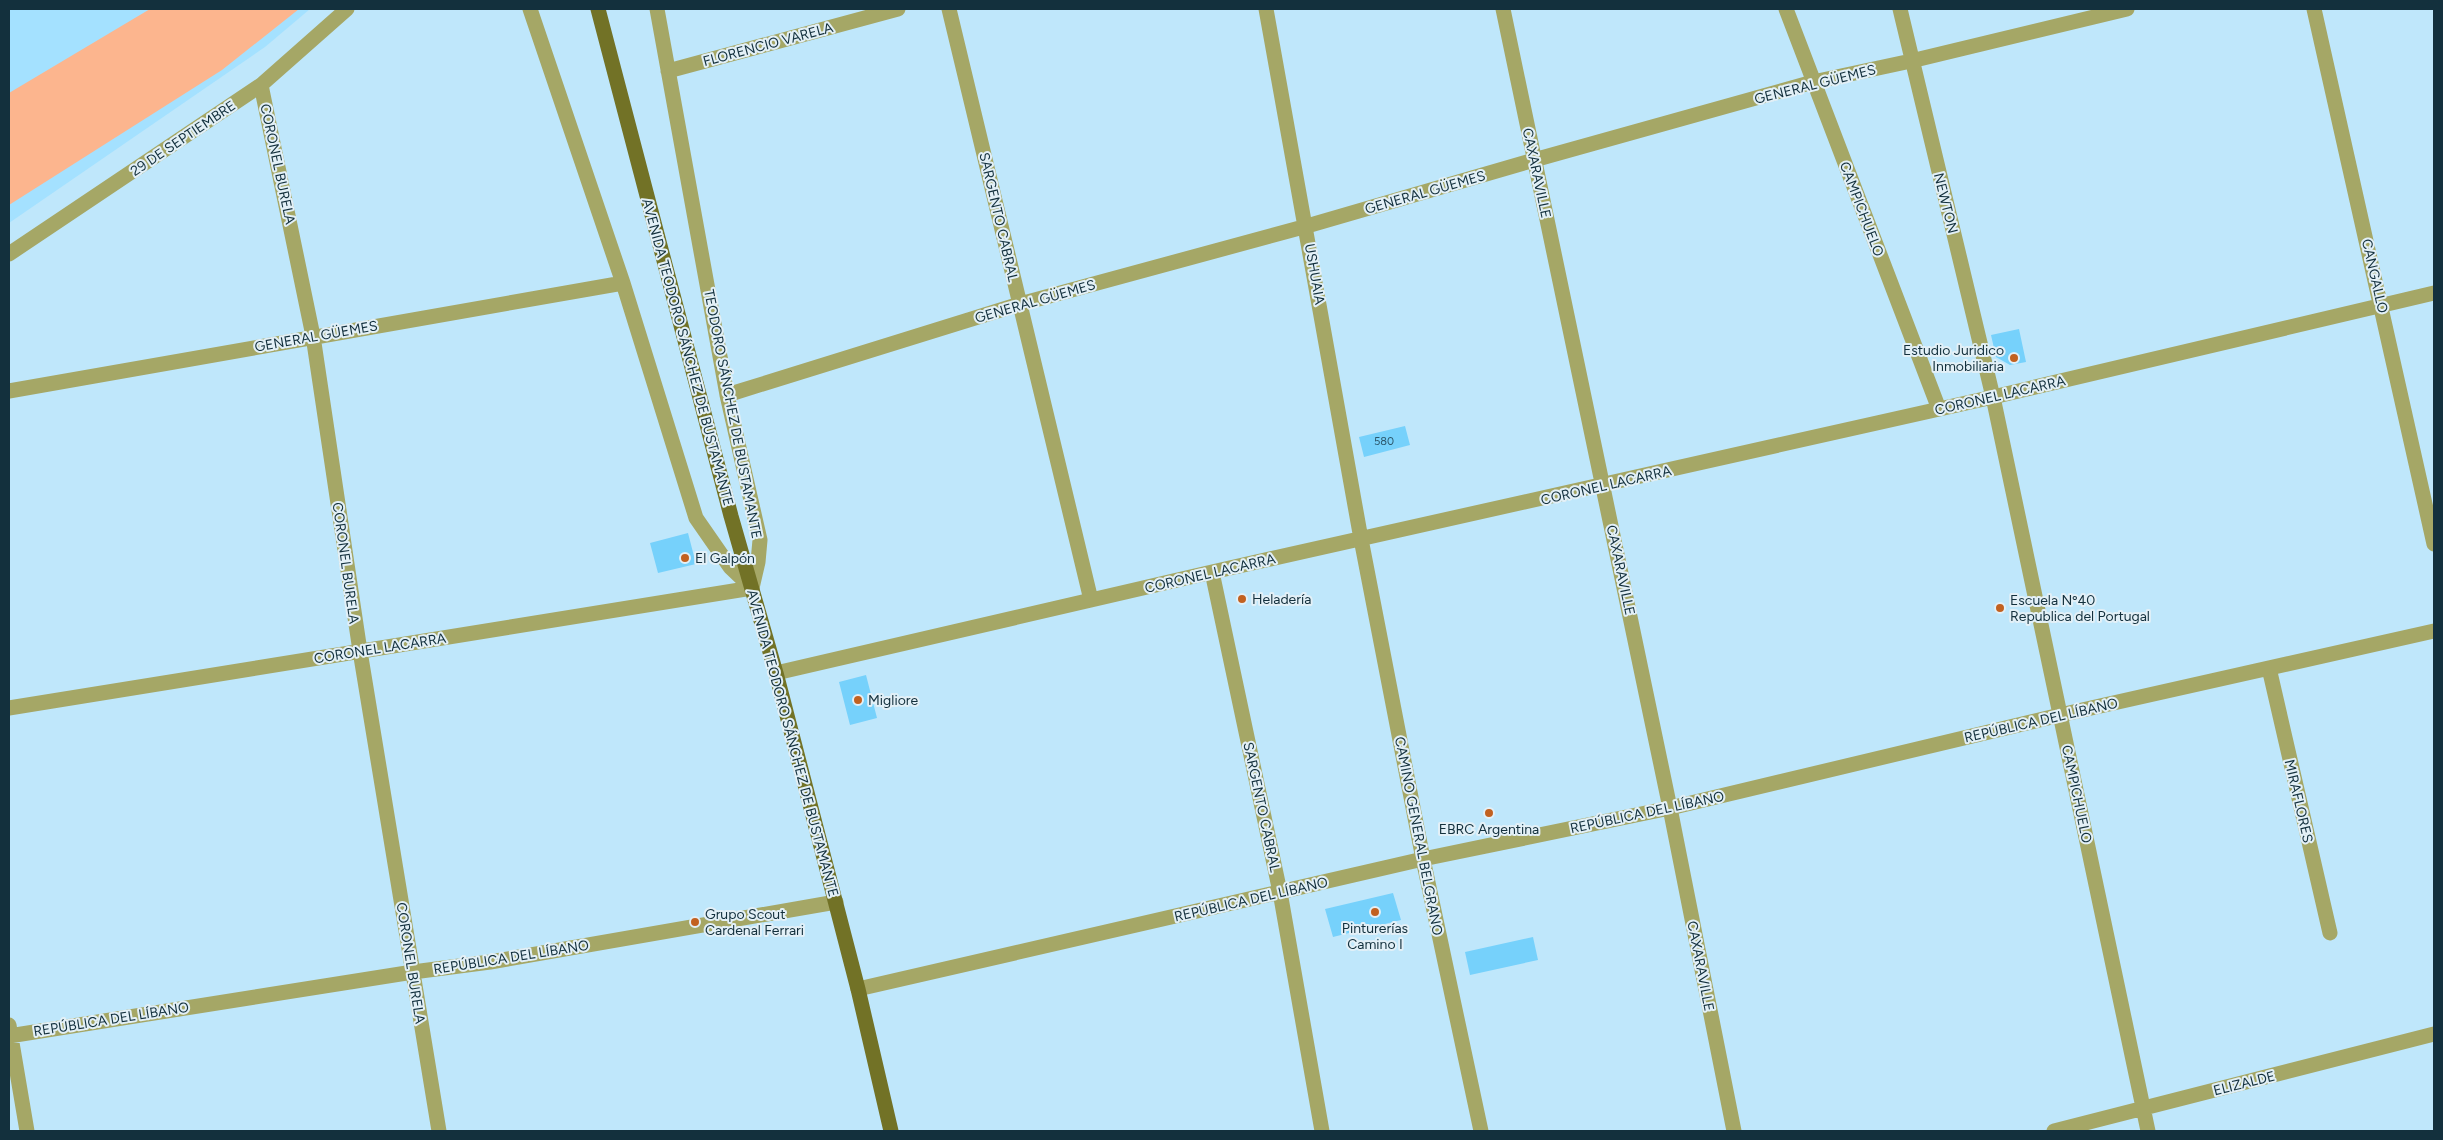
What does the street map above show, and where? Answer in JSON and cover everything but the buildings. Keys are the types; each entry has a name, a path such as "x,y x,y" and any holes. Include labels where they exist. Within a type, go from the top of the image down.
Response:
{"main road":[{"name":"AVENIDA TEODORO SÁNCHEZ DE BUSTAMANTE","path":"598,9 836,902 891,1131"}],"street":[{"name":"29 DE SEPTIEMBRE","path":"9,254 261,85 347,9"},
{"path":"530,9 623,283 696,518 730,567 752,588"},
{"name":"TEODORO SÁNCHEZ DE BUSTAMANTE","path":"657,9 727,395 760,540 758,562 752,588"},
{"name":"FLORENCIO VARELA","path":"668,71 898,9"},
{"name":"SARGENTO CABRAL","path":"949,9 1091,600"},
{"name":"USHUAIA","path":"1266,9 1307,226 1361,539"},
{"name":"CAXARAVILLE","path":"1503,9 1604,486 1734,1131"},
{"name":"CAMPICHUELO","path":"1786,9 1939,409"},
{"name":"NEWTON","path":"1900,9 1993,397"},
{"name":"GENERAL GÜEMES","path":"727,395 1020,304 1307,226 1813,82 1911,61 2128,9"},
{"name":"CANGALLO","path":"2314,9 2434,544"},
{"name":"CORONEL BURELA","path":"261,85 313,336 360,651 439,1131"},
{"name":"GENERAL GÜEMES","path":"9,390 623,283"},
{"name":"CORONEL LACARRA","path":"776,673 1212,572 1604,486 1993,397 2434,293"},
{"name":"CAMPICHUELO","path":"1993,397 2148,1131"},
{"name":"CAMINO GENERAL BELGRANO","path":"1361,539 1423,859 1481,1131"},
{"name":"SARGENTO CABRAL","path":"1212,572 1280,892 1322,1131"},
{"name":"CORONEL LACARRA","path":"9,708 752,588"},
{"name":"REPÚBLICA DEL LÍBANO","path":"858,989 1423,859 1670,808 2060,715 2434,631"},
{"name":"MIRAFLORES","path":"2269,668 2330,933"},
{"name":"REPÚBLICA DEL LÍBANO","path":"9,1032 490,962 836,902"},
{"path":"9,1032 27,1131"},
{"name":"ELIZALDE","path":"2054,1131 2434,1034"}],"shaded area":[{"path":"9,9 310,9 265,47 9,223"},
{"path":"150,9 299,9 222,70 9,205 9,93"}],"place":[{"name":"Estudio Juridico Inmobiliaria","path":"2014,358"},
{"name":"El Galpón","path":"685,558"},
{"name":"Heladería","path":"1242,599"},
{"name":"Escuela Nº40 Republica del Portugal","path":"2000,608"},
{"name":"Migliore","path":"858,700"},
{"name":"EBRC Argentina","path":"1489,813"},
{"name":"Pinturerías Camino I","path":"1375,912"},
{"name":"Grupo Scout Cardenal Ferrari","path":"695,922"}]}
